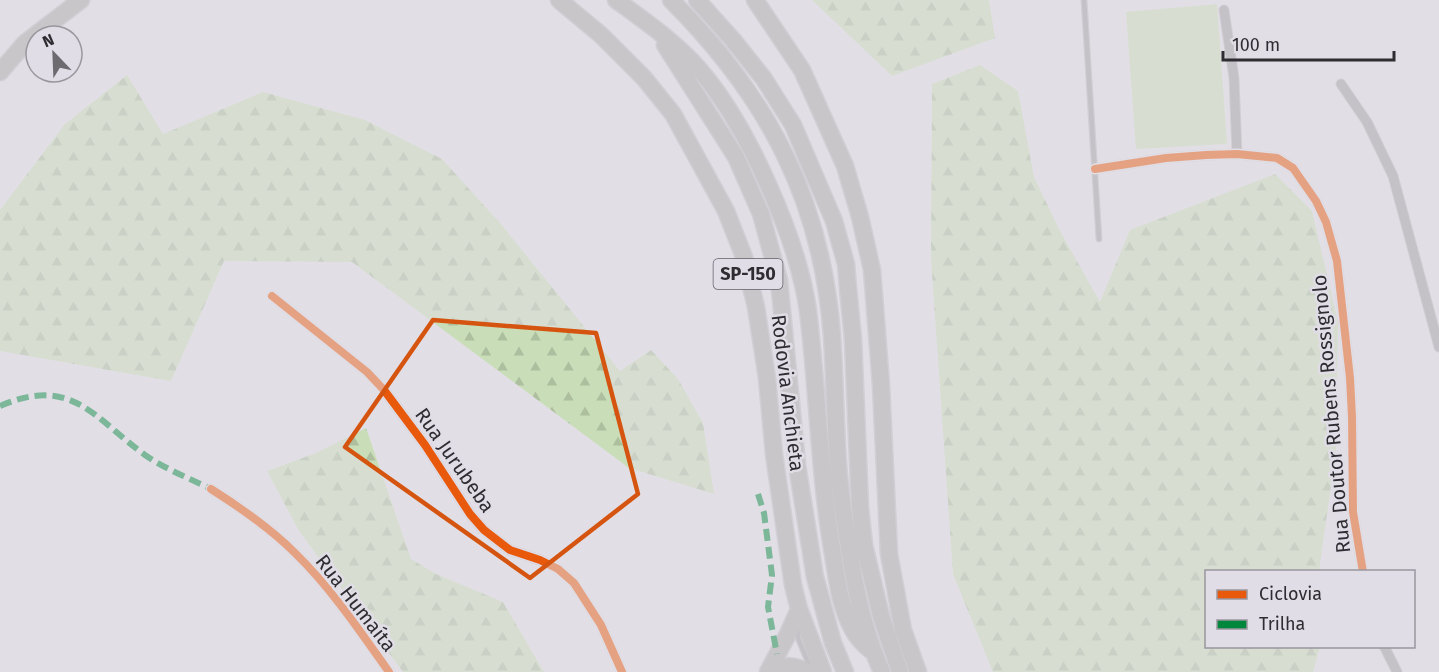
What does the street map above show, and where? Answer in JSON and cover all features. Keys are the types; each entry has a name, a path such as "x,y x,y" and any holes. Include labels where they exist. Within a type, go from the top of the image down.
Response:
{"highway":[{"path":"0,72 26,43 81,0"},
{"name":"Rodovia Anchieta","path":"559,0 608,42 644,78 666,105 700,161 726,211 744,257 756,307 789,562 799,609 823,672"},
{"path":"616,0 658,30 698,68 717,93 761,169 782,219 808,309 826,506 839,591 852,627 873,652"},
{"name":"Rodovia Anchieta","path":"671,0 700,30 737,75 767,121 796,177 814,229 830,311 838,466 855,589 873,652 882,672"},
{"path":"697,0 733,40 770,88 793,125 834,221 846,264 853,339 860,507 864,545 881,616 900,672"},
{"path":"755,0 802,70 845,166 860,217 872,270 881,385 889,554 903,630 918,672"},
{"path":"658,30 674,61 736,157 761,214 779,280 797,465 815,577 833,643 844,672"},
{"path":"768,672 799,609"},
{"path":"781,670 793,666 807,672"}],"street":[{"path":"1224,10 1234,78 1237,154"},
{"path":"1341,84 1367,122 1393,176 1436,323 1439,347"},
{"name":"Rua Doutor Rubens Rossignolo","path":"1095,169 1166,158 1237,154 1277,158 1293,168 1316,201 1332,240 1337,261 1350,378 1353,512 1363,570"},
{"name":"Rua Jurubeba","path":"272,296 367,372 384,390 425,445 470,514 484,530 510,550 558,569 574,583 597,618 622,672"},
{"name":"Rua Humaíta","path":"211,489 267,527 296,553 320,578 389,672"},
{"path":"1385,648 1397,672"}],"lane":[{"path":"1084,0 1099,240"},
{"path":"799,609 798,638 814,672"}],"highlighted area":[{"path":"433,320 596,333 638,494 530,578 345,447"}],"green space":[{"path":"812,0 989,0 995,38 892,76"},
{"path":"1217,4 1227,144 1136,149 1126,12"},
{"path":"980,65 1018,91 1034,177 1060,231 1100,302 1130,230 1275,174 1312,211 1338,322 1336,451 1319,570 1205,570 1205,648 1320,648 1313,672 993,672 953,574 931,259 932,84"},
{"path":"127,75 163,134 263,92 365,120 442,159 500,223 620,371 651,350 678,379 703,423 714,494 629,468 352,262 224,261 171,381 0,351 0,210 65,124"},
{"path":"366,428 411,559 436,574 503,602 544,672 403,672 299,531 267,471 316,453"}],"marked path":[{"path":"0,406 25,398 46,395 64,398 96,415 153,460 211,489"},
{"path":"758,494 764,513 772,575 768,607 777,654"}],"cycle path":[{"path":"1095,169 1166,158 1206,155 1237,154 1277,158 1293,168 1316,201 1326,222 1337,261 1350,378 1353,512 1363,570"},
{"path":"272,296 367,372 384,390 425,445 470,514 484,530 510,550 558,569 574,583 601,625 622,672"},
{"path":"211,489 265,527 308,566 345,610 389,672"}]}
